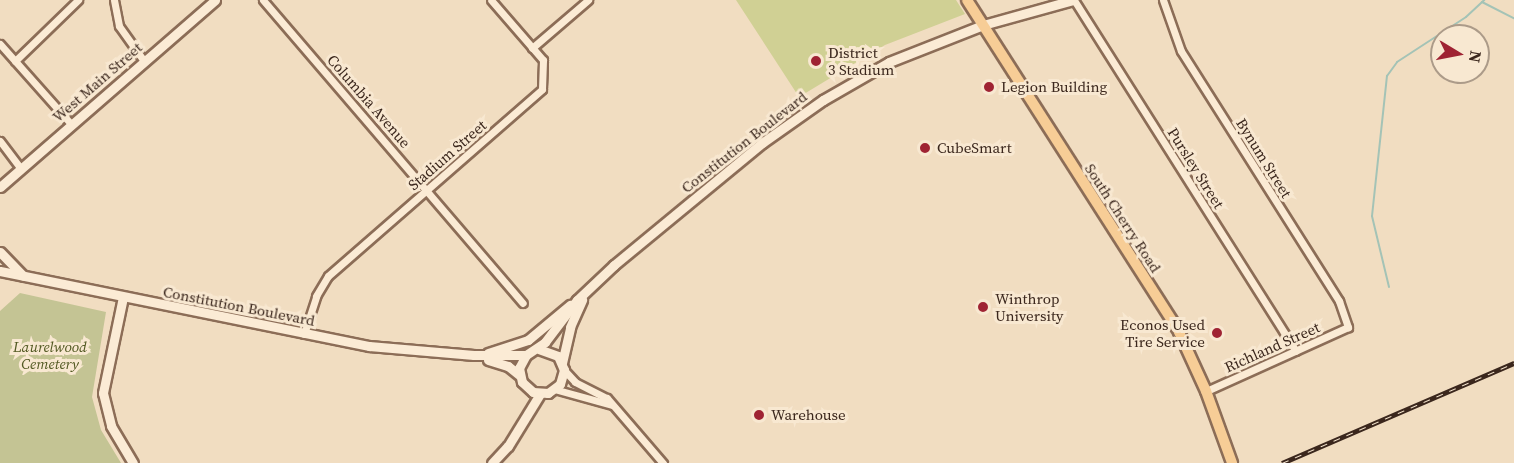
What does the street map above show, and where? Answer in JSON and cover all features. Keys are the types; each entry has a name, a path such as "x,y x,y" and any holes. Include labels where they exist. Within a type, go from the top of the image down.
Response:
{"main road":[{"name":"South Cherry Road","path":"968,0 1179,332 1206,391 1232,463"}],"street":[{"path":"15,61 78,0"},
{"path":"114,0 125,38 144,61"},
{"name":"West Main Street","path":"0,187 215,0"},
{"name":"Columbia Avenue","path":"263,0 523,303"},
{"name":"Stadium Street","path":"304,334 316,296 328,276 542,89 543,60 491,0"},
{"path":"532,48 588,0"},
{"name":"Constitution Boulevard","path":"0,271 369,346 477,355 526,355 539,349 587,290 686,205 823,100 889,62 983,25 1074,0"},
{"name":"Pursley Street","path":"1074,0 1296,351"},
{"name":"Bynum Street","path":"1163,0 1181,51 1339,301 1348,327"},
{"path":"0,44 71,124"},
{"path":"0,141 21,169"},
{"path":"0,252 23,276"},
{"name":"Constitution Boulevard","path":"554,389 563,366 570,327 587,290"},
{"path":"123,297 104,393 111,426 133,463"},
{"path":"477,355 528,340 577,300"},
{"name":"Richland Street","path":"1206,391 1348,327"},
{"path":"539,349 553,351 575,382 607,398 663,463"},
{"name":"Constitution Boulevard","path":"477,355 508,366 519,375"},
{"path":"520,429 524,385 519,375 526,355"},
{"path":"524,385 540,394"},
{"path":"492,463 520,429 540,394 554,389 612,405"}],"green space":[{"name":"District 3 Stadium","path":"736,0 956,0 965,14 885,45 799,97"},
{"name":"Laurelwood Cemetery","path":"20,293 106,312 92,397 101,430 121,463 0,463 0,311"}],"waterway":[{"path":"1389,287 1372,216 1387,76 1397,62 1466,17 1484,0"},
{"path":"1482,2 1514,18"}],"railway":[{"path":"1282,463 1514,363"}],"place":[{"name":"District 3 Stadium","path":"816,61"},
{"name":"Legion Building","path":"989,87"},
{"name":"CubeSmart","path":"925,148"},
{"name":"Winthrop University","path":"983,307"},
{"name":"Econos Used Tire Service","path":"1217,333"},
{"name":"Warehouse","path":"759,415"}]}
